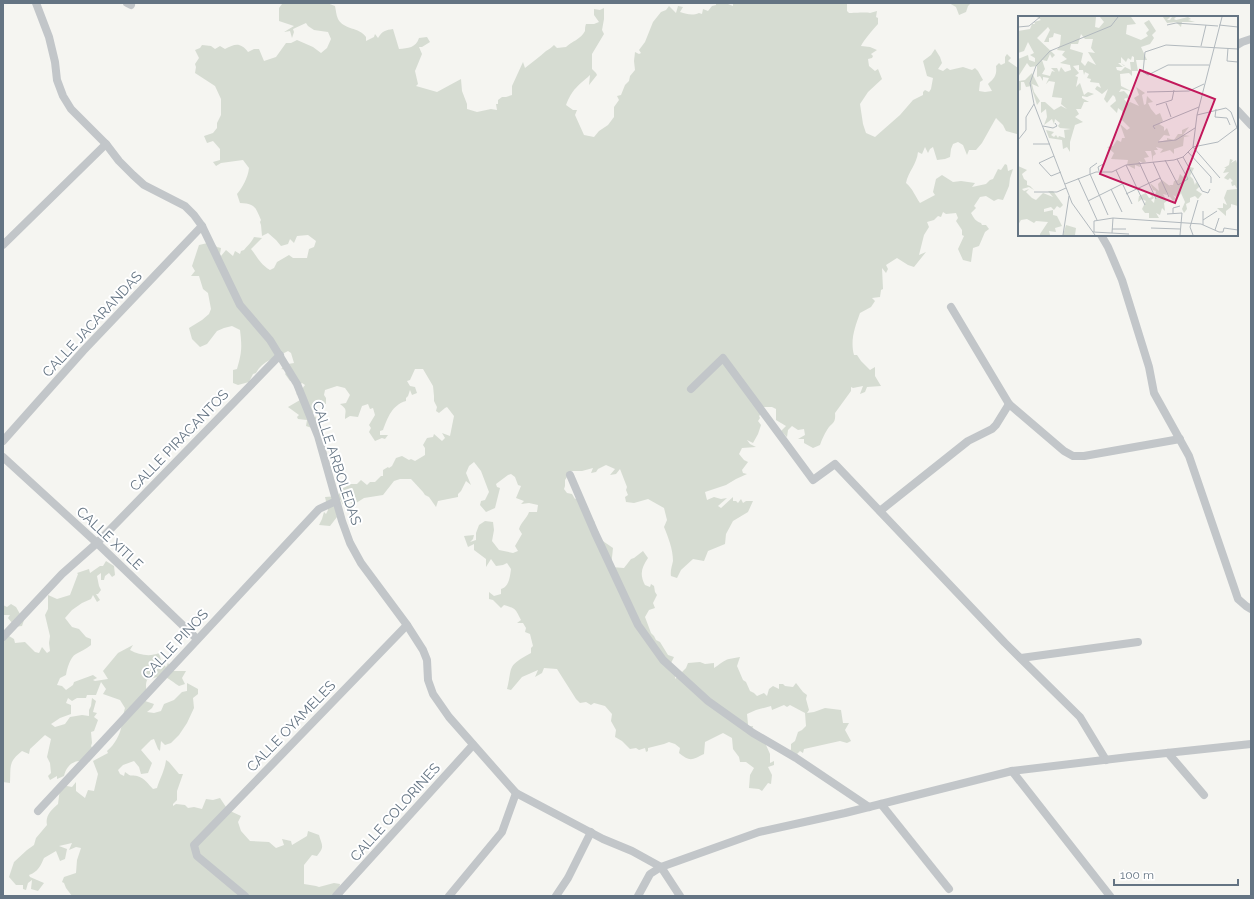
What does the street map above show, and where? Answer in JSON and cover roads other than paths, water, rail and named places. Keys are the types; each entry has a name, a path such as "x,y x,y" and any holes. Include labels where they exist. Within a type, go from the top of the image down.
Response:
{"street":[{"name":"CALLE ARBOLEDAS","path":"36,3 49,37 55,62 56,80 71,109 144,185 185,206 194,215 202,226 240,306 270,340 297,384 318,436 342,522 350,543 361,563 407,625 423,650 426,660 428,680 433,694 449,717 516,793 591,832 632,851 661,868"},
{"path":"1238,44 1251,39"},
{"path":"1238,111 1251,125"},
{"path":"3,245 106,144"},
{"name":"CALLE JACARANDAS","path":"3,441 83,351 202,226"},
{"path":"1102,236 1122,280 1149,367 1154,392 1189,456 1238,599 1251,609"},
{"path":"951,307 1009,404 1064,451 1073,456 1084,456 1180,439"},
{"name":"CALLE PIRACANTOS","path":"3,637 62,574 96,543 280,356"},
{"path":"691,389 723,358 813,480 835,464 1021,658 1080,717 1106,760"},
{"path":"880,511 968,441 992,429 1009,404"},
{"name":"CALLE XITLE","path":"3,457 197,639"},
{"path":"570,475 638,625 663,660 708,701 753,733 796,758 869,808"},
{"name":"CALLE PINOS","path":"38,811 319,509 336,501"},
{"name":"CALLE OYAMELES","path":"245,896 197,856 194,844 407,625"},
{"path":"1021,658 1138,642"},
{"path":"638,896 650,874 661,868 759,832 869,808 1012,771 1251,744"},
{"name":"CALLE COLORINES","path":"336,896 474,745"},
{"path":"1168,753 1204,795"},
{"path":"1012,771 1108,896"},
{"path":"449,896 502,832 516,793"},
{"path":"881,804 949,889"},
{"path":"556,896 568,878 591,832"},
{"path":"661,868 680,896"}]}
